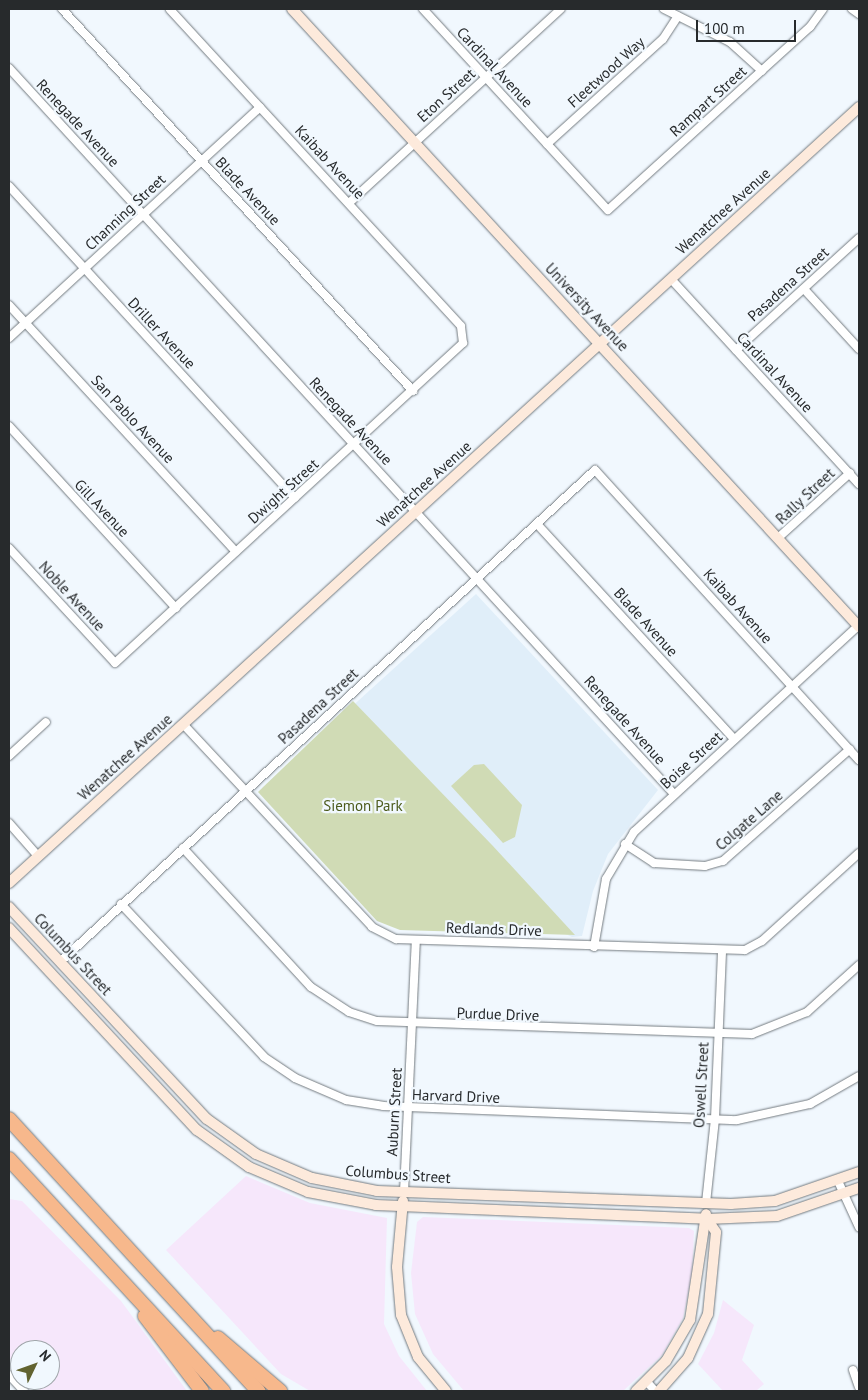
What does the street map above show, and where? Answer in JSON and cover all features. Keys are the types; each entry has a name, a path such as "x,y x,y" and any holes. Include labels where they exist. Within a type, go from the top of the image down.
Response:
{"highway":[{"path":"9,1119 258,1391"},
{"path":"9,1159 224,1391"},
{"path":"125,1284 202,1391"},
{"path":"174,1301 280,1391"}],"main road":[{"name":"University Avenue","path":"292,9 859,626"},
{"name":"Wenatchee Avenue","path":"9,883 859,107"},
{"name":"Columbus Street","path":"9,907 192,1105 239,1143 312,1178 404,1192 706,1204 775,1201 838,1181 859,1172"},
{"name":"Columbus Street","path":"9,928 182,1115 219,1147 268,1176 308,1192 359,1203 403,1206 707,1219 777,1216 844,1195 859,1188"},
{"name":"Auburn Street","path":"404,1192 397,1267 401,1315 418,1357 446,1391"},
{"name":"Oswell Street","path":"636,1391 676,1348 690,1320 707,1219 706,1204"},
{"name":"Oswell Street","path":"659,1391 688,1358 708,1314 716,1232 707,1219"}],"street":[{"name":"Blade Avenue","path":"62,9 413,391"},
{"name":"Cardinal Avenue","path":"423,9 608,210"},
{"name":"Eton Street","path":"349,203 562,9"},
{"path":"664,9 730,42 762,71"},
{"name":"Rampart Street","path":"608,210 762,71 823,9"},
{"path":"852,9 859,14"},
{"name":"Kaibab Avenue","path":"175,10 260,107 461,326 464,337"},
{"name":"Fleetwood Way","path":"547,144 662,39 678,16"},
{"name":"Renegade Avenue","path":"9,68 674,794"},
{"name":"Channing Street","path":"9,338 260,107"},
{"name":"Driller Avenue","path":"9,186 296,498"},
{"name":"Pasadena Street","path":"736,350 859,238"},
{"name":"Cardinal Avenue","path":"671,279 859,484"},
{"path":"804,289 859,350"},
{"name":"San Pablo Avenue","path":"9,305 236,552"},
{"name":"Dwight Street","path":"115,663 413,391 460,347 464,337"},
{"name":"Gill Avenue","path":"9,426 176,608"},
{"name":"Kaibab Avenue","path":"595,470 859,760"},
{"name":"Pasadena Street","path":"60,962 595,470"},
{"name":"Rally Street","path":"778,538 850,473"},
{"name":"Blade Avenue","path":"537,524 734,739"},
{"name":"Noble Avenue","path":"9,548 115,663"},
{"name":"Boise Street","path":"594,947 602,893 625,844 674,794 859,626"},
{"path":"9,756 46,722"},
{"name":"Redlands Drive","path":"183,724 372,927 387,936 416,940 722,952 754,947 859,853"},
{"name":"Colgate Lane","path":"625,844 654,863 705,866 723,861 850,749"},
{"path":"9,824 38,856"},
{"name":"Purdue Drive","path":"183,848 322,996 364,1018 413,1024 718,1036 752,1034 793,1020 859,965"},
{"name":"Harvard Drive","path":"121,904 250,1044 279,1068 346,1100 410,1108 715,1119 792,1111 859,1076"},
{"name":"Auburn Street","path":"404,1192 410,1108 416,940"},
{"name":"Oswell Street","path":"706,1204 715,1119 722,952"},
{"path":"838,1181 859,1227"},
{"path":"854,1370 859,1387"},
{"path":"9,1375 24,1391"},
{"path":"646,1382 655,1391"}],"shaded area":[{"path":"476,594 658,790 608,854 593,891 582,936 572,937 262,788"},
{"path":"246,1176 310,1203 387,1218 384,1324 399,1356 427,1391 310,1391 281,1374 166,1250"},
{"path":"9,1199 22,1201 121,1301 187,1391 40,1391 60,1390 60,1340 10,1340 9,1358"},
{"path":"423,1217 689,1228 694,1231 692,1274 683,1318 662,1355 623,1391 464,1391 433,1354 415,1314 411,1273 417,1222"},
{"path":"723,1300 754,1325 742,1360 764,1384 756,1391 723,1391 698,1364 714,1333"}],"green space":[{"name":"Siemon Park","path":"353,701 492,845 575,935 400,930 377,921 258,792"},
{"path":"484,764 522,805 515,837 503,843 451,786 474,765"}]}
